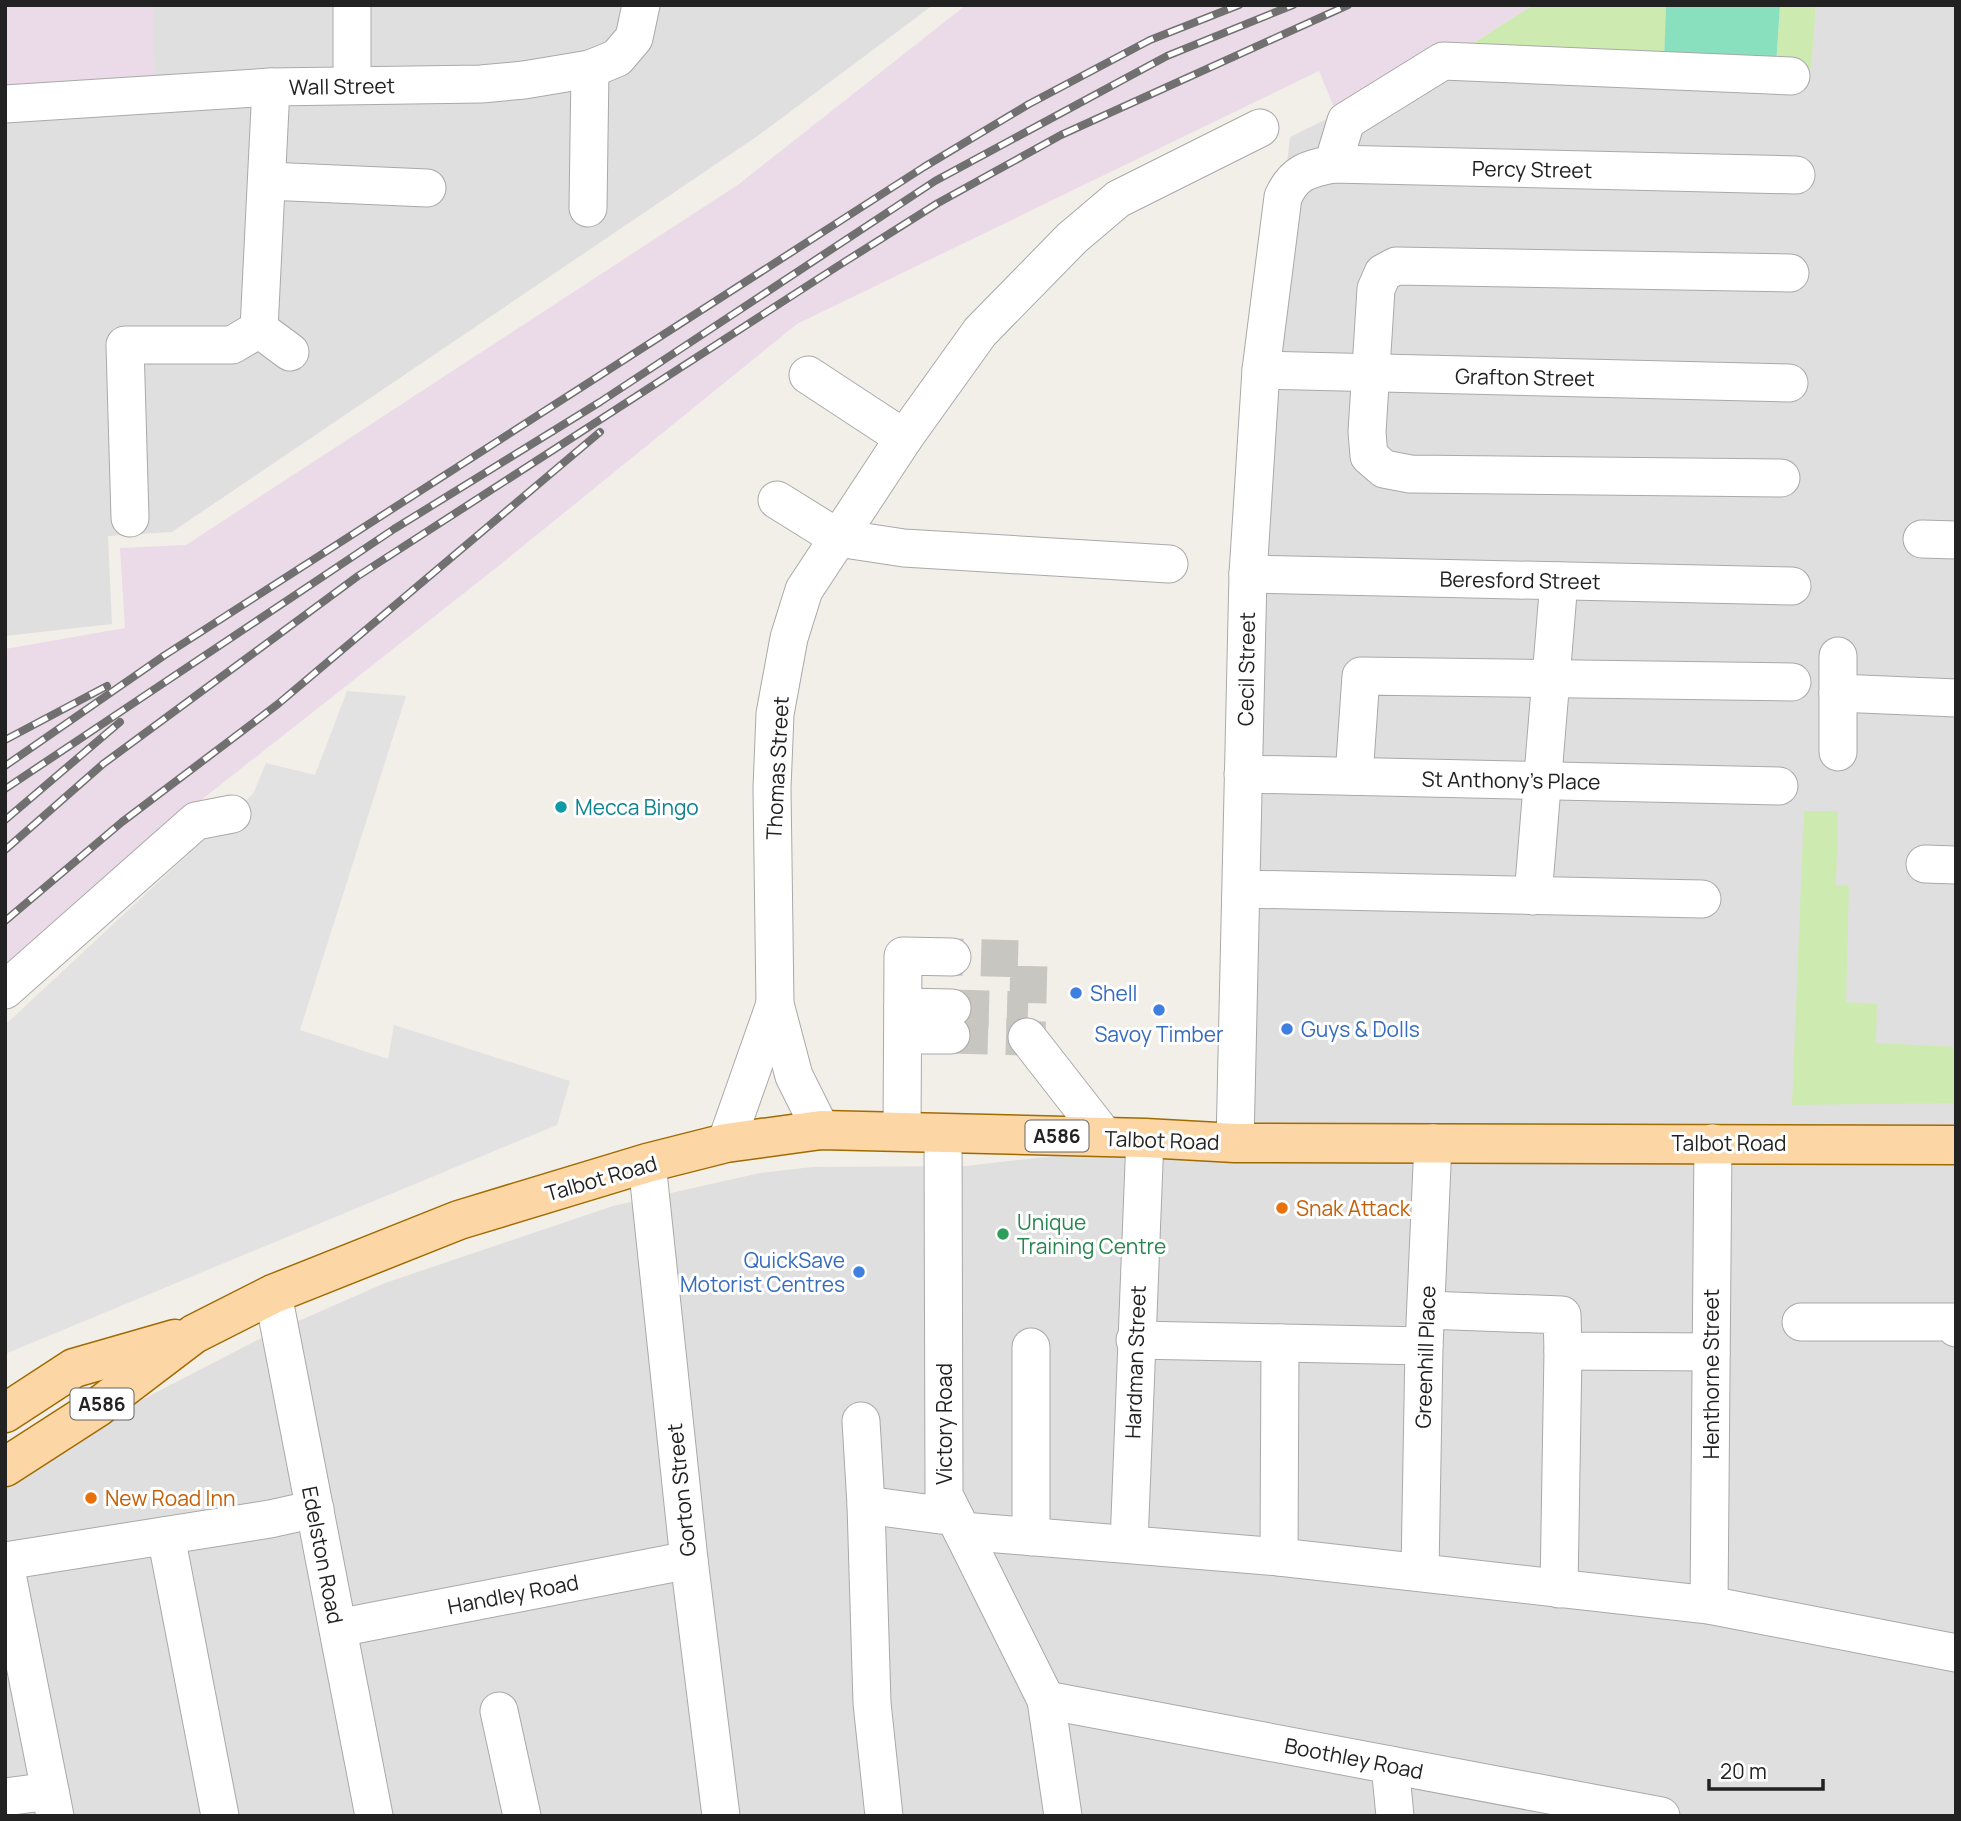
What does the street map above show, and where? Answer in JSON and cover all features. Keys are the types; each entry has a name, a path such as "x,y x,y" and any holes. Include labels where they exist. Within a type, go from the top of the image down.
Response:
{"main road":[{"name":"Talbot Road","path":"5,1467 97,1407 194,1334 273,1294 459,1220 647,1163 726,1143 821,1130 1145,1138 1235,1143 1956,1145"},
{"name":"Talbot Road","path":"5,1413 74,1368 194,1334"}],"street":[{"path":"352,5 352,85"},
{"name":"Wall Street","path":"5,104 271,87 481,84 590,69 617,58 634,38 641,5"},
{"path":"1333,164 1346,121 1443,61 1791,76"},
{"path":"588,208 590,69"},
{"path":"246,337 267,181 271,87"},
{"name":"Thomas Street","path":"821,1130 794,1076 775,1004 772,788 775,714 789,638 804,590 904,438 980,332 1072,238 1118,199 1260,128"},
{"name":"Percy Street","path":"1283,197 1292,178 1309,169 1333,164 1796,175"},
{"path":"267,181 426,188"},
{"name":"Cecil Street","path":"1235,1143 1248,574 1261,370 1283,197"},
{"path":"1781,478 1410,474 1384,469 1369,456 1367,432 1376,289 1383,273 1396,266 1790,273"},
{"path":"130,518 125,345 246,337 290,352"},
{"name":"Grafton Street","path":"1261,370 1789,383"},
{"path":"808,375 904,438"},
{"path":"777,500 838,538 904,548 1169,564"},
{"name":"Beresford Street","path":"1248,574 1792,586"},
{"path":"1533,896 1559,581"},
{"path":"1838,656 1838,752"},
{"path":"1354,776 1361,676 1792,682"},
{"path":"1838,693 1956,698"},
{"name":"St Anthony's Place","path":"1243,774 1779,786"},
{"path":"5,990 196,821 232,814"},
{"path":"1241,890 1702,899"},
{"path":"902,1132 903,956 952,995 903,1007"},
{"name":"Thomas Street","path":"726,1143 775,1004"},
{"path":"1027,1037 1105,1137"},
{"name":"Victory Road","path":"943,1133 944,1495 1046,1700 1063,1816"},
{"name":"Hardman Street","path":"1129,1544 1145,1138"},
{"name":"Greenhill Place","path":"1420,1572 1424,1346 1433,1143"},
{"name":"Henthorne Street","path":"1709,1605 1713,1143"},
{"name":"Gorton Street","path":"647,1163 689,1560 721,1816"},
{"name":"Edelston Road","path":"273,1294 374,1816"},
{"path":"1426,1310 1562,1315 1559,1589"},
{"path":"1801,1322 1953,1322 1956,1328"},
{"path":"1135,1340 1424,1346"},
{"path":"1279,1557 1280,1343"},
{"path":"1031,1347 1031,1536"},
{"path":"1563,1351 1711,1352"},
{"path":"861,1421 872,1703 884,1816"},
{"path":"866,1505 1031,1536 1279,1557 1709,1605 1956,1653"},
{"path":"5,1797 52,1803 5,1562 314,1509"},
{"path":"166,1536 220,1816"},
{"name":"Handley Road","path":"338,1628 689,1560"},
{"name":"Boothley Road","path":"1046,1700 1661,1816"},
{"path":"499,1711 522,1816"},
{"path":"1390,1765 1395,1816"}],"shaded area":[{"path":"5,5 933,5 759,135 172,532 108,536 112,624 5,636"},
{"path":"5,5 153,5 155,96 5,104"},
{"path":"966,5 1533,5 1450,58 1340,122 1319,71 797,324 496,568 191,808 5,974 5,649 125,628 120,548 186,545 739,184"},
{"path":"1816,5 1956,5 1956,1816 5,1816 5,1481 87,1428 271,1333 385,1283 613,1206 760,1173 812,1167 966,1166 1106,1150 1234,1149 1283,197 1290,137 1450,58 1810,69"},
{"path":"347,691 406,696 300,1030 388,1059 394,1025 570,1081 557,1125 5,1354 5,1025 253,794 266,763 315,775"}],"green space":[{"path":"1533,5 1666,5 1664,70 1450,58"},
{"path":"1666,5 1780,5 1776,67 1664,62"},
{"path":"1780,5 1816,5 1811,69 1776,67"},
{"path":"1804,811 1838,811 1836,885 1849,886 1846,1002 1877,1004 1876,1043 1956,1047 1956,1103 1792,1105"}],"tunnel":[{"path":"951,1035 1027,1037 1029,959 952,957"},
{"path":"952,1008 1028,1010"}],"railway":[{"path":"5,766 165,655 924,167 1029,104 1150,40 1239,5"},
{"path":"5,789 394,529 600,402 935,181 1167,56 1293,5"},
{"path":"5,850 103,764 358,576 938,203 1061,135 1348,5"},
{"path":"5,921 122,822 278,704 600,432"},
{"path":"5,740 107,686"},
{"path":"5,820 120,722"}],"place":[{"name":"Mecca Bingo","path":"561,807"},
{"name":"Shell","path":"1076,993"},
{"name":"Savoy Timber","path":"1159,1010"},
{"name":"Guys & Dolls","path":"1287,1029"},
{"name":"Snak Attack","path":"1282,1208"},
{"name":"Unique Training Centre","path":"1003,1234"},
{"name":"QuickSave Motorist Centres","path":"859,1272"},
{"name":"New Road Inn","path":"91,1498"}]}
